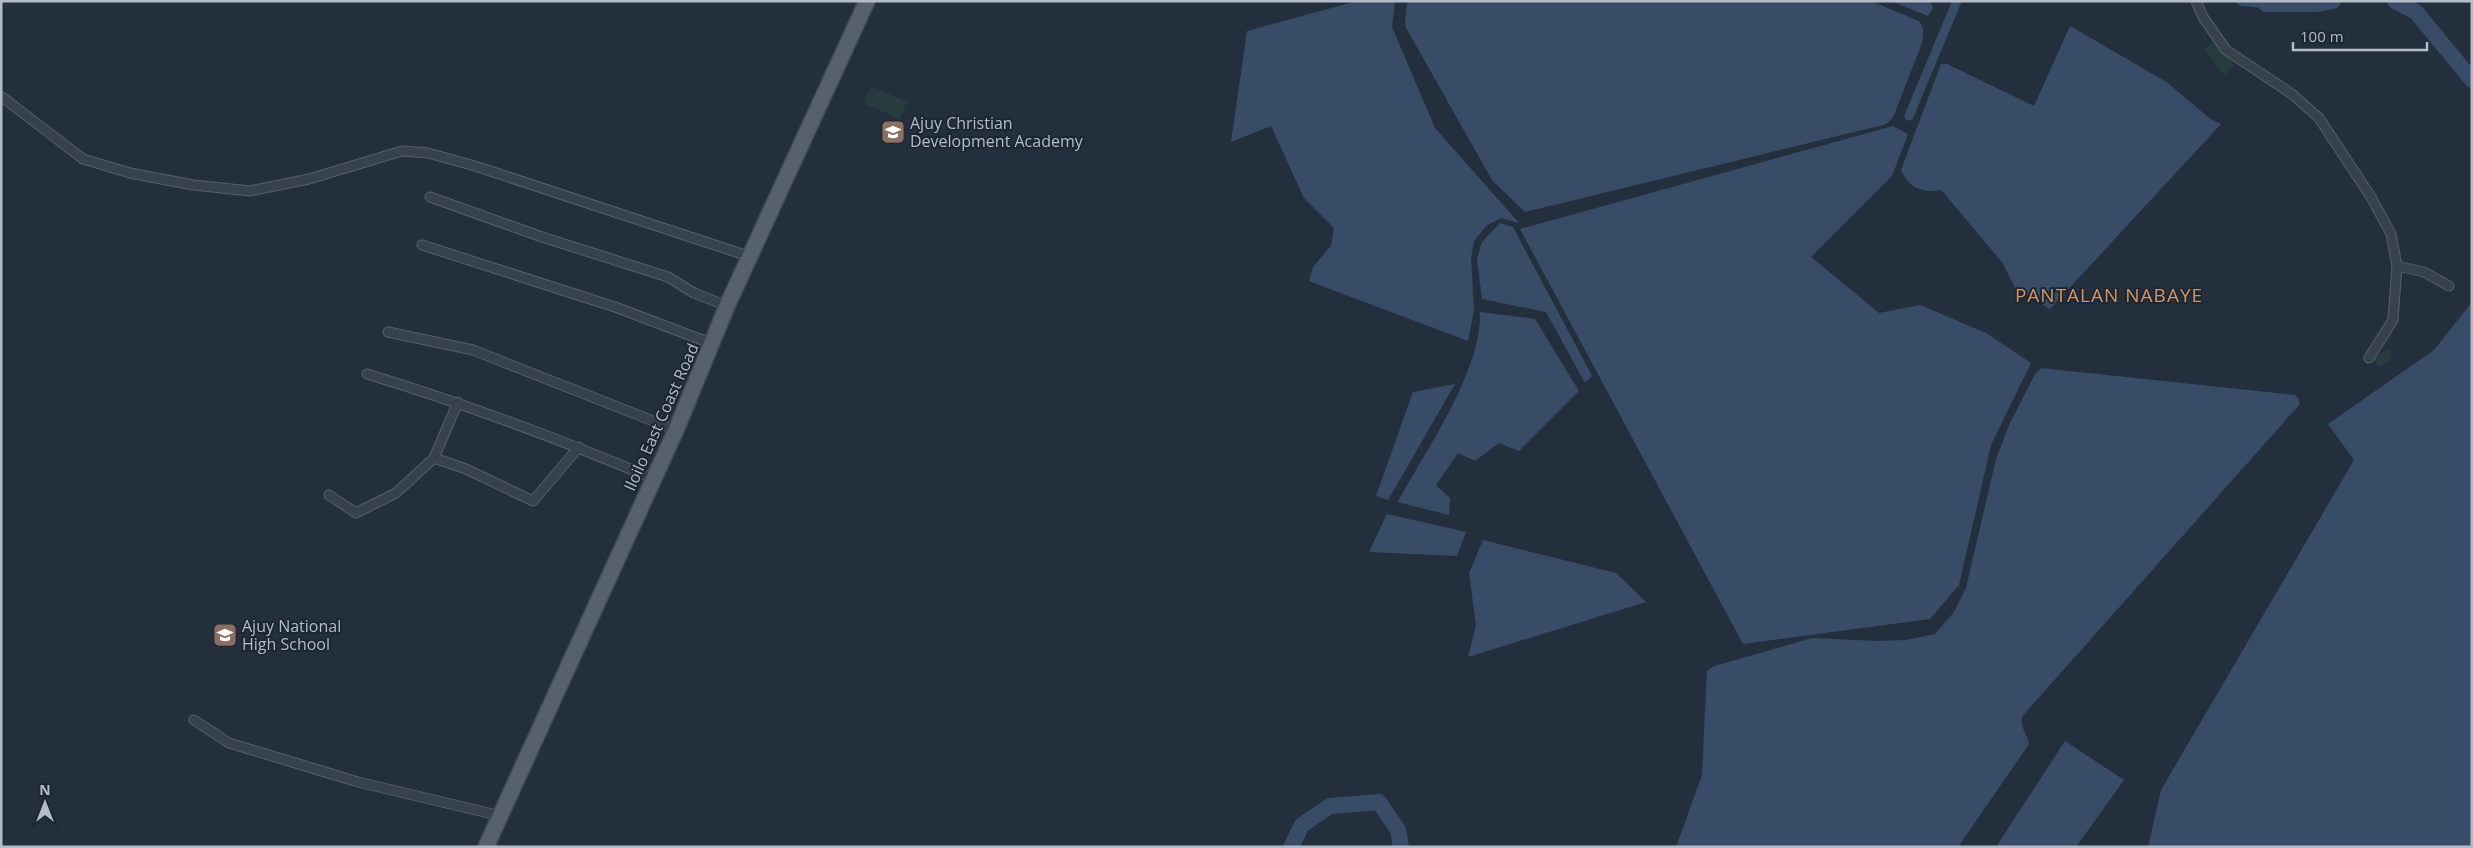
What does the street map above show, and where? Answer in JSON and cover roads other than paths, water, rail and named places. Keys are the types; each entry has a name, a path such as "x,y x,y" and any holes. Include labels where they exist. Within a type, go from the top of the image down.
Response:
{"main road":[{"name":"Iloilo East Coast Road","path":"486,847 676,430 713,344 727,306 867,1"}],"street":[{"path":"2196,1 2203,17 2226,50 2292,94 2319,118 2371,197 2391,234 2397,266 2393,320 2369,358"},
{"path":"1,96 83,159 130,173 193,185 250,191 310,179 402,151 428,153 475,166 751,257"},
{"path":"430,197 542,237 668,277 694,293 727,306"},
{"path":"422,245 614,307 713,344"},
{"path":"2397,266 2424,272 2449,286"},
{"path":"388,332 473,350 676,430"},
{"path":"367,374 458,402 579,447 654,479"},
{"path":"329,495 356,512 396,493 434,458 458,402"},
{"path":"434,458 466,469 533,501 579,447"},
{"path":"194,720 229,742 358,782 501,816"}],"water":[{"path":"1357,1 1395,1 1392,27 1435,128 1519,223 1501,218 1487,225 1474,241 1471,258 1474,310 1468,341 1309,281 1313,267 1331,246 1334,228 1304,198 1271,126 1231,142 1247,31"},
{"path":"1407,1 1871,1 1919,21 1923,34 1922,43 1894,115 1889,122 1883,125 1525,212 1492,180 1405,26"},
{"path":"1891,1 1930,1 1933,8 1928,16"},
{"path":"2070,26 2168,83 2209,118 2221,124 2050,309 2015,288 2002,262 1941,190 1928,191 1917,188 1908,182 1901,170 1941,64 1947,64 2034,106"},
{"path":"1893,126 1908,134 1892,176 1811,257 1879,313 1920,305 1986,333 2031,363 1991,445 1959,585 1930,619 1743,644 1520,229"},
{"path":"1500,223 1513,227 1592,376 1585,383 1546,312 1482,299 1477,258 1482,242"},
{"path":"2472,302 2472,847 2148,847 2161,790 2354,460 2328,424 2434,350"},
{"path":"1480,312 1535,319 1579,391 1519,451 1499,443 1475,461 1458,453 1436,485 1450,498 1449,515 1398,502 1437,435 1462,384 1472,359 1478,335"},
{"path":"2041,368 2295,395 2300,404 2025,713 2022,724 2029,744 1958,847 1676,847 1702,775 1707,671 1714,666 1812,638 1877,641 1906,640 1935,634 1954,612 1966,588 1996,459 2009,425 2035,374"},
{"path":"1455,384 1388,500 1376,496 1413,392"},
{"path":"1387,514 1466,532 1457,556 1369,552"},
{"path":"1483,540 1616,573 1646,602 1468,657 1476,625 1469,573"},
{"path":"2065,741 2124,780 2076,847 1996,847"}],"waterway":[{"path":"1909,116 1957,1"},
{"path":"2241,1 2266,4"},
{"path":"2265,1 2266,4 2317,4 2333,1"},
{"path":"2395,1 2416,12 2472,80"},
{"path":"1291,847 1302,825 1330,806 1379,802 1398,830 1401,847"}],"place":[{"name":"Ajuy Christian Development Academy","path":"893,132"},
{"name":"Ajuy National High School","path":"225,635"}],"district":[{"name":"PANTALAN NABAYE","path":"2109,295"}]}
